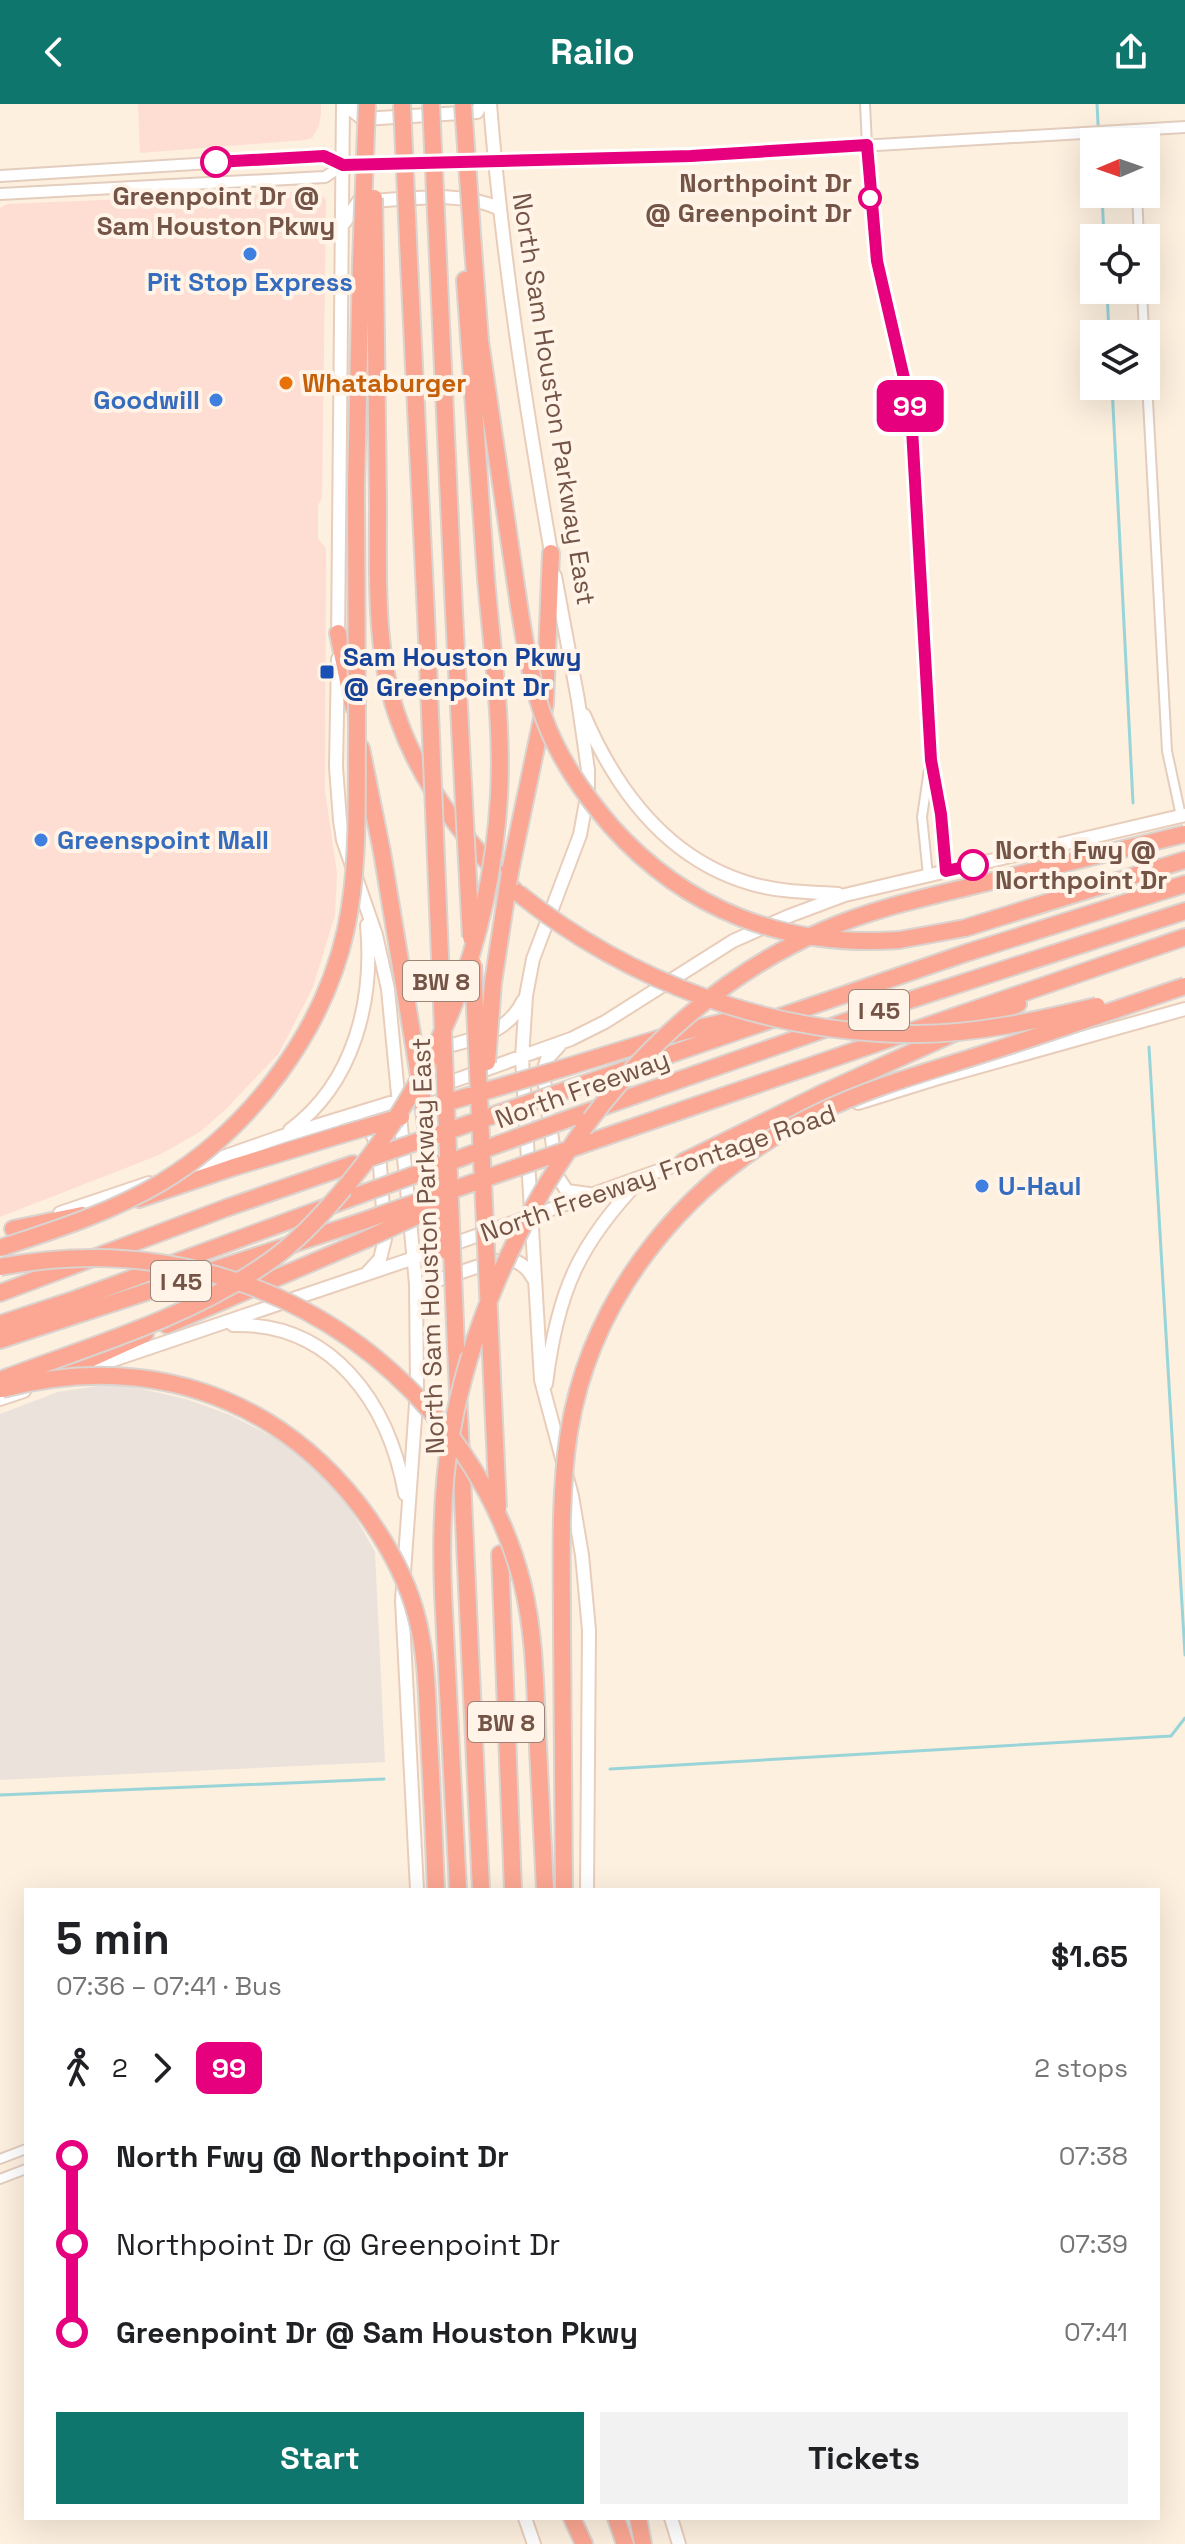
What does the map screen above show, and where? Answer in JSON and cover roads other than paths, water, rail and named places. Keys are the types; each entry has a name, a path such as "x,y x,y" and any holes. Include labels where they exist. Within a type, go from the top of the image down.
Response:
{"highway":[{"path":"0,1248 96,1214 138,1195 187,1165 243,1117 265,1092 291,1055 333,973 346,930 352,888 356,762 356,487 368,261 370,104"},
{"name":"North Sam Houston Parkway East","path":"402,104 481,1888"},
{"name":"BW 8","path":"431,104 500,1554 513,1888"},
{"path":"1,1391 187,1307 262,1267 322,1215 366,1163 404,1109 440,1040 464,979 489,883 499,768 460,104"},
{"path":"468,248 519,606 534,686 555,743 585,795 644,858 712,906 760,926 836,940 899,940 965,928 1185,860"},
{"path":"368,261 379,593 388,682 399,722 434,789 473,845 518,893 584,939 704,999 750,1012 835,1029 917,1034 1001,1027 1185,985"},
{"path":"482,1171 493,983 510,872 545,704 551,553"},
{"path":"338,633 382,852 420,1082 456,1347"},
{"path":"458,1888 442,1565 444,1490 449,1452 472,1350 495,1285 520,1231 565,1156 618,1087 673,1030 723,988 793,945 879,910 1185,834"},
{"name":"North Freeway","path":"0,1293 226,1208 566,1090 861,989 1185,884"},
{"name":"North Freeway","path":"0,1324 882,1009 1185,911"},
{"name":"North Freeway","path":"0,1340 516,1169 1185,937"},
{"path":"683,1162 825,1092 1107,963"},
{"path":"564,1888 562,1539 569,1435 578,1389 593,1347 608,1313 640,1261 671,1221 725,1171 761,1144 815,1114 890,1084 1185,985"},
{"path":"7,1231 115,1208 339,1126 567,1067 677,1033 861,989"},
{"path":"1,1391 367,1239 516,1169"},
{"path":"0,1267 54,1259 114,1258 178,1266 246,1284 300,1307 351,1337 394,1373 423,1403 452,1437 481,1483 499,1518 521,1579 532,1645 545,1888"},
{"path":"1,1391 51,1378 85,1375 146,1378 182,1385 216,1396 270,1422 299,1443 347,1489 391,1555 417,1616 426,1679 436,1888"},
{"path":"573,2520 586,2544"},
{"path":"580,2520 586,2544"},
{"path":"617,2520 625,2544"},
{"path":"638,2520 643,2544"}],"main road":[{"name":"North Sam Houston Parkway East","path":"343,104 337,794 343,840 385,969 400,1100 418,1311 417,1390 408,1511"},
{"path":"350,104 357,116 363,119 477,112 481,104"},
{"name":"North Sam Houston Parkway East","path":"490,104 500,209 537,469 588,770 585,812 574,852 533,959 526,996 522,1058 541,1380 572,1496 582,1555 589,1630 587,1888"},
{"path":"343,225 358,202 454,197 486,202 500,209"},
{"path":"578,700 611,772 652,824 680,848 732,878 754,885 845,895"},
{"path":"7,1231 280,1137 339,1126 400,1100 571,1039 605,1022 733,941 845,895 1183,816"},
{"path":"280,1137 313,1111 325,1097 345,1066 357,1033 365,1000 369,951 365,902"},
{"path":"393,1039 401,1048 418,1054 500,1029 518,1012 526,996"},
{"name":"North Freeway Frontage Road","path":"1,1391 214,1327 645,1175 935,1079 1185,1009"},
{"path":"571,1039 551,1053 543,1072 557,1176 567,1191 596,1193"},
{"path":"339,1126 349,1119 361,1124 371,1131 379,1151 384,1250 380,1259 365,1274"},
{"path":"545,1404 556,1329 574,1269 591,1237 612,1209 645,1175"},
{"path":"418,1311 421,1298 435,1281 502,1260 516,1261 533,1278"},
{"path":"214,1327 255,1324 292,1333 328,1353 366,1393 390,1435 408,1511 402,1600 417,1888"},
{"path":"526,2520 534,2544"},
{"path":"672,2520 679,2544"}],"street":[{"path":"865,104 877,261 904,378 912,429 931,760 941,814 946,871"},
{"path":"1160,128 1185,127"},
{"path":"0,176 324,156 343,165 691,156 1080,132"},
{"path":"0,194 325,177 343,165"},
{"path":"158,166 172,185"},
{"path":"1148,400 1167,751 1183,816"},
{"path":"928,875 922,817 931,760"},
{"path":"0,2159 24,2150"},
{"path":"0,2179 24,2170"}],"waterway":[{"path":"1097,104 1098,128"},
{"path":"1103,208 1103,224"},
{"path":"1108,304 1108,320"},
{"path":"1113,400 1133,803"},
{"path":"1149,1047 1185,1655"},
{"path":"610,1769 1171,1736 1185,1718"},
{"path":"0,1795 384,1779"}],"place":[{"name":"Greenpoint Dr @ Sam Houston Pkwy","path":"216,162"},
{"name":"Northpoint Dr @ Greenpoint Dr","path":"870,198"},
{"name":"Pit Stop Express","path":"250,254"},
{"name":"Whataburger","path":"286,383"},
{"name":"Goodwill","path":"216,400"},
{"name":"Sam Houston Pkwy @ Greenpoint Dr","path":"327,672"},
{"name":"Greenspoint Mall","path":"41,840"},
{"name":"North Fwy @ Northpoint Dr","path":"973,865"},
{"name":"U-Haul","path":"982,1186"}]}
